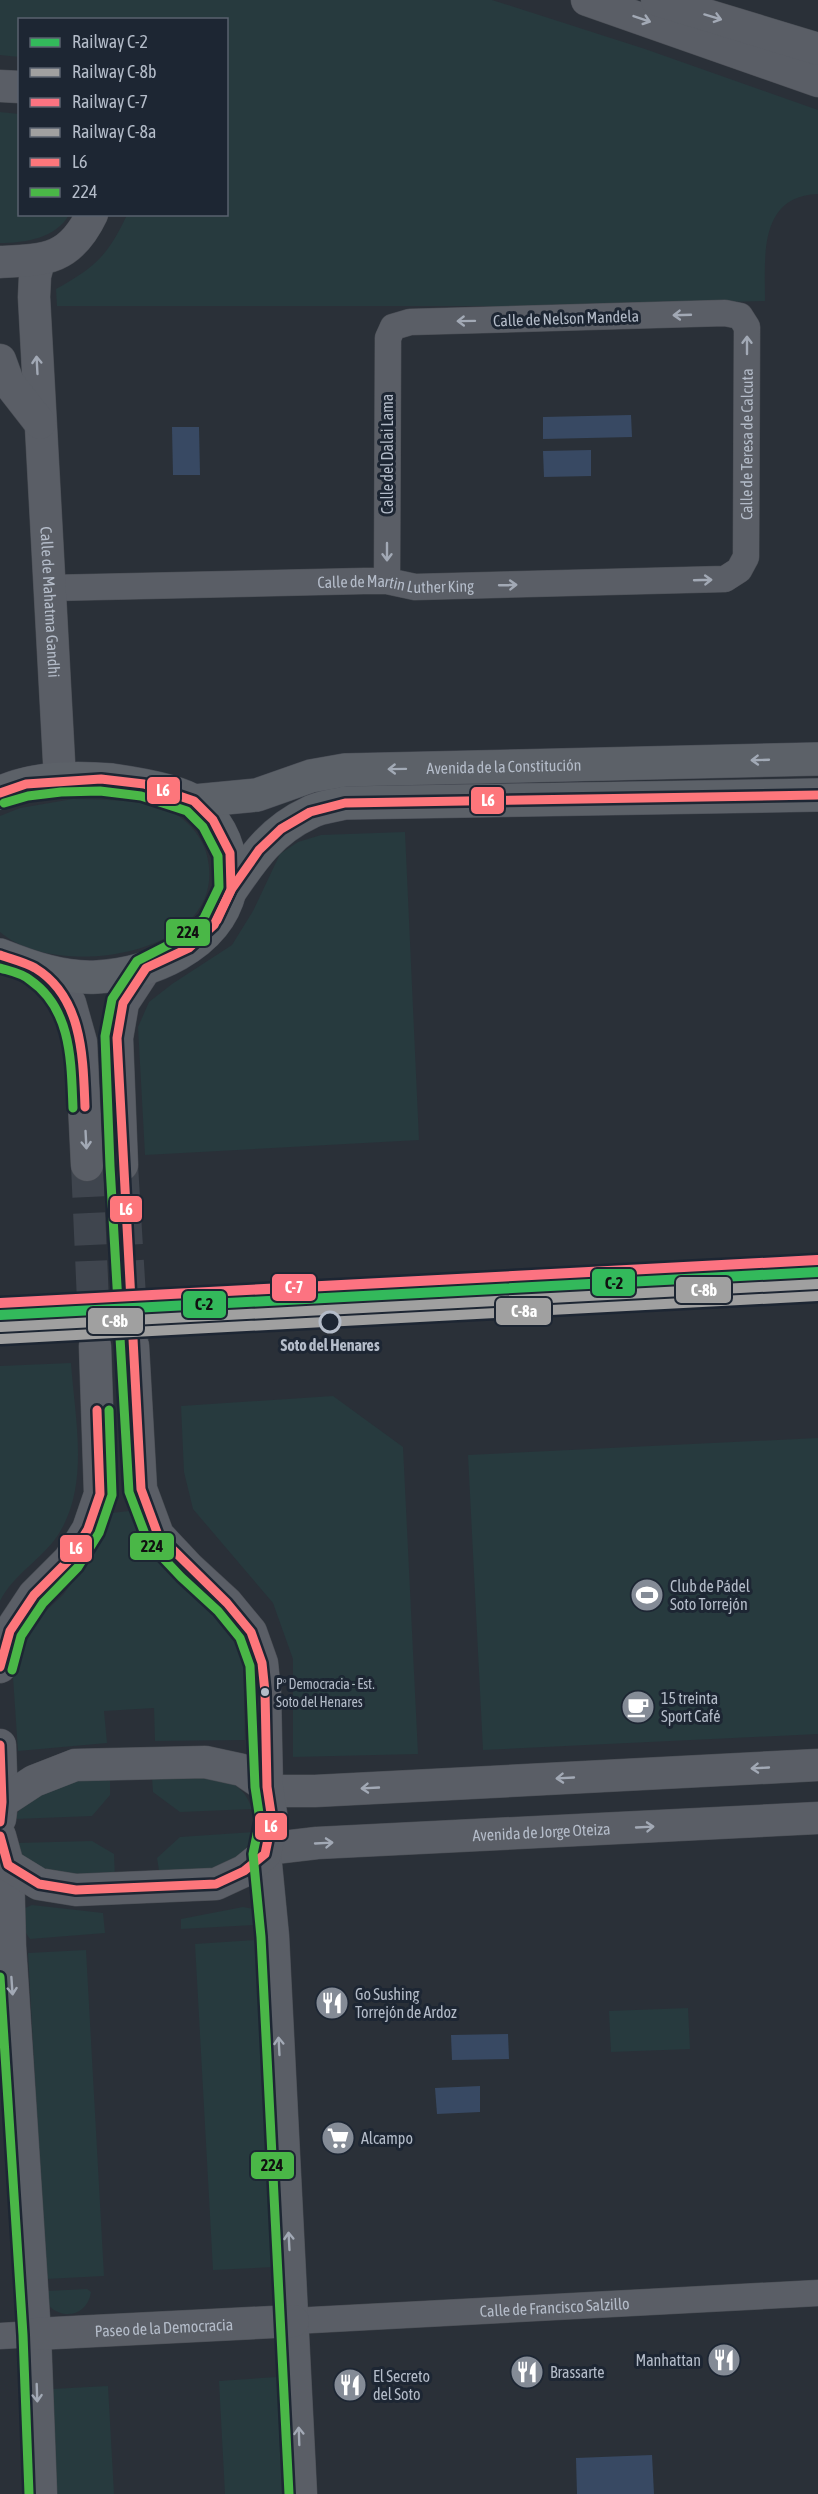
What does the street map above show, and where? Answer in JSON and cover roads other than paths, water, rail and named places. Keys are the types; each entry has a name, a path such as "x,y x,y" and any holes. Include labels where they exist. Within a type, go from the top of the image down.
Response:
{"main road":[{"name":"Avenida de la Constitución","path":"194,801 257,795 311,776 345,770 818,759"},
{"path":"1,792 26,784 101,779 144,784 194,801 213,820 230,853 231,890"},
{"name":"Avenida de la Constitución","path":"0,955 38,970 96,977 146,968 189,948 214,925 231,890 259,849 281,829 310,812 345,803 818,795"}],"street":[{"path":"587,0 818,81"},
{"path":"657,0 818,49"},
{"path":"0,86 18,87"},
{"path":"0,262 39,261 53,257 74,243 91,216"},
{"name":"Calle de Mahatma Gandhi","path":"39,261 35,276 34,297 60,780"},
{"name":"Calle de Nelson Mandela","path":"393,327 410,322 724,313 740,316"},
{"name":"Calle de Teresa de Calcuta","path":"739,570 746,557 747,327 740,316"},
{"name":"Calle del Dalai Lama","path":"387,581 388,338 393,327"},
{"path":"0,360 8,382 40,423"},
{"name":"Calle de Martin Luther King","path":"50,588 387,581 416,587 725,579 739,570"},
{"path":"122,1165 117,1038 123,1003 146,968"},
{"path":"38,970 70,1003 81,1042 87,1165"},
{"path":"133,1346 141,1489 158,1535 227,1603 251,1632 262,1663 268,1789 272,1820 265,1852 273,1936 301,2494"},
{"path":"0,1667 10,1631 34,1595 69,1560 88,1529 100,1494 95,1347"},
{"path":"0,1745 1,1809"},
{"path":"1,1809 34,1781 75,1766 205,1762 242,1770 268,1789 315,1791 818,1765"},
{"name":"Avenida de Jorge Oteiza","path":"265,1852 317,1843 818,1818"},
{"path":"4,1856 39,1884 76,1890 216,1884 244,1871 265,1852"},
{"path":"4,1856 35,2334 41,2494"},
{"name":"Calle de Francisco Salzillo","path":"293,2321 818,2293"},
{"name":"Paseo de la Democracia","path":"35,2334 293,2321"},
{"path":"0,2336 35,2334"}],"water":[{"path":"631,415 632,437 543,439 543,417"},
{"path":"172,427 199,427 200,475 173,475"},
{"path":"591,450 591,476 544,477 543,451"},
{"path":"508,2034 509,2059 452,2060 451,2035"},
{"path":"480,2086 480,2112 437,2114 435,2088"},
{"path":"652,2455 654,2494 577,2494 576,2458"}],"tunnel":[{"path":"87,1165 95,1346"},
{"path":"122,1165 133,1346"}],"rail line":[{"name":"C-7","path":"0,1303 817,1260"},
{"name":"C-2","path":"0,1315 818,1272"},
{"name":"C-8b","path":"1,1327 818,1284"},
{"name":"C-8a","path":"1,1339 818,1296"}],"place":[{"name":"Soto del Henares","path":"330,1322"},
{"name":"Club de Pádel Soto Torrejón","path":"647,1595"},
{"name":"Pº Democracia - Est. Soto del Henares","path":"265,1692"},
{"name":"15 treinta Sport Café","path":"638,1707"},
{"name":"Go Sushing Torrejón de Ardoz","path":"332,2003"},
{"name":"Alcampo","path":"338,2138"},
{"name":"Manhattan","path":"724,2360"},
{"name":"Brassarte","path":"527,2372"},
{"name":"El Secreto del Soto","path":"350,2385"}]}
